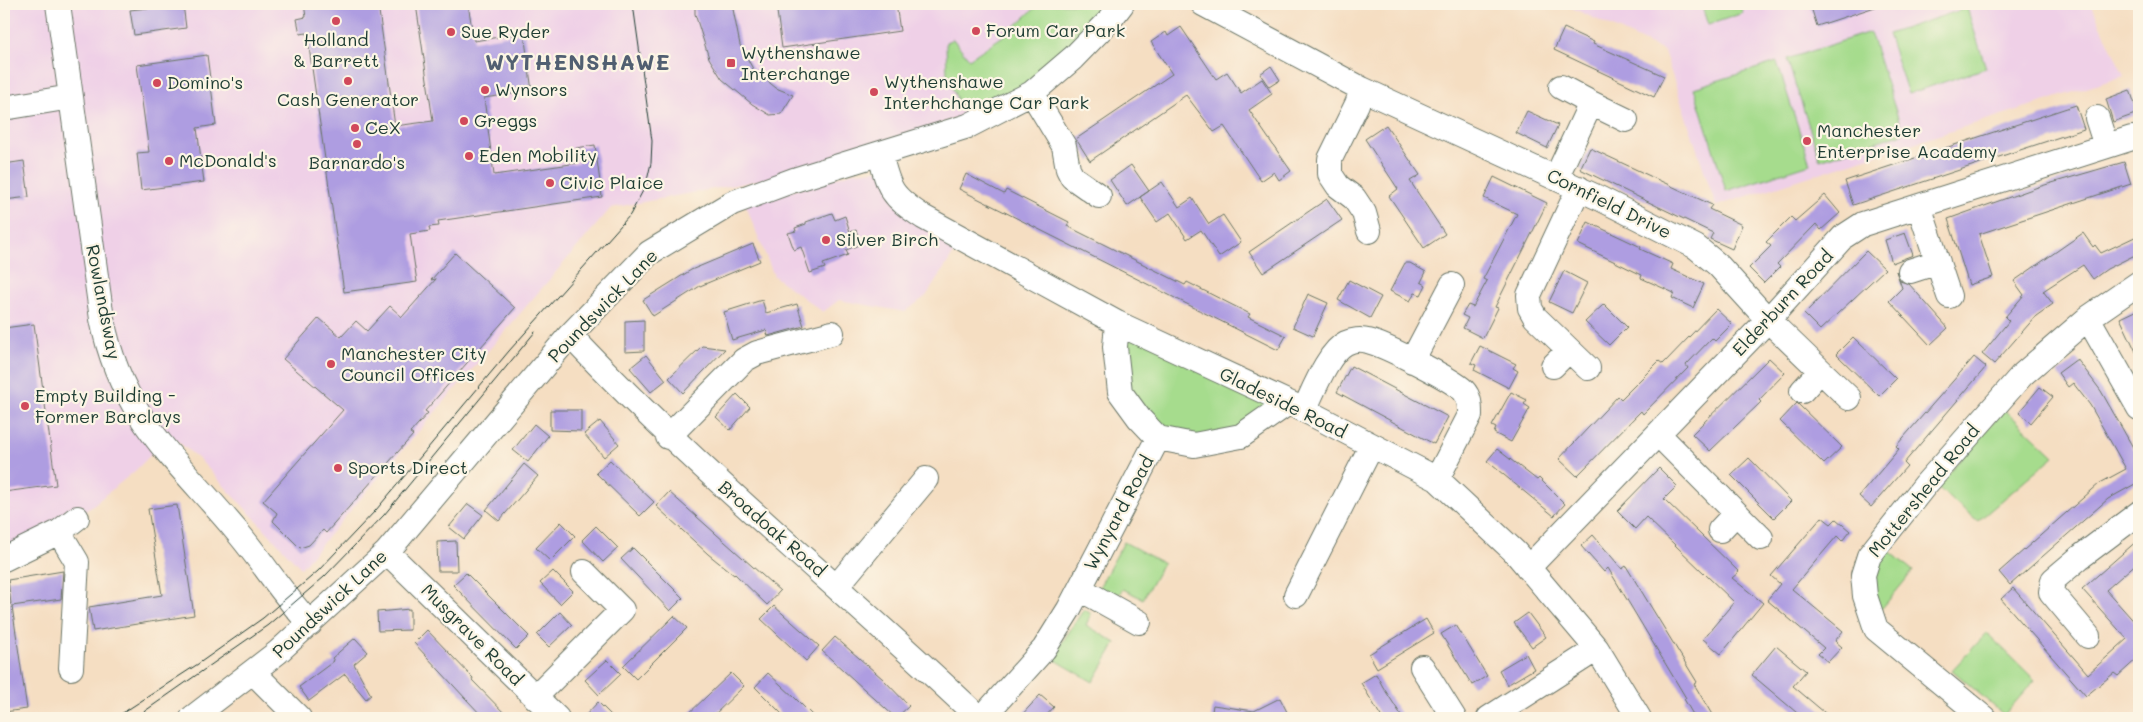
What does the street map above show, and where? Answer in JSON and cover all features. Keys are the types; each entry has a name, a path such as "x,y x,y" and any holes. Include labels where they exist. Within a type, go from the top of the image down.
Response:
{"street":[{"name":"Rowlandsway","path":"58,4 102,319 108,351 120,382 160,445 240,535 287,598 310,624"},
{"name":"Poundswick Lane","path":"192,718 253,672 310,624 387,552 570,335 649,253 732,203 794,180 968,126 1032,93 1073,58 1109,21 1122,4"},
{"name":"Cornfield Drive","path":"1203,4 1362,88 1579,188 1696,247 1718,265 1768,320 1849,398"},
{"path":"1561,87 1626,120"},
{"path":"1362,88 1357,104 1330,159 1330,174 1338,186 1354,198 1364,213 1369,231"},
{"path":"1032,93 1064,146 1068,169 1072,177 1099,196"},
{"path":"4,108 71,97"},
{"path":"1556,178 1591,103"},
{"path":"2097,118 2106,146"},
{"name":"Elderburn Road","path":"1528,568 1768,320 1843,237 1864,224 2132,138"},
{"name":"Gladeside Road","path":"880,154 888,186 902,203 922,217 1117,323 1296,407 1437,479 1515,552 1597,650 1638,718"},
{"path":"1579,188 1529,295 1530,308 1561,358 1588,368"},
{"path":"1919,206 1949,296"},
{"path":"1910,271 1938,262"},
{"name":"Mottershead Road","path":"1984,718 1876,629 1865,596 1863,575 1868,556 1891,525 2022,375 2088,318 2139,283"},
{"path":"1412,361 1452,285"},
{"path":"2088,318 2139,408"},
{"name":"Wynyard Road","path":"1117,323 1115,346 1120,392 1139,418 1158,438 1194,445 1241,436 1296,407"},
{"path":"668,437 744,360 757,353 832,333"},
{"name":"Broadoak Road","path":"570,335 668,437 837,586 980,718"},
{"path":"1296,407 1338,348 1347,342 1368,340 1412,361 1463,390 1470,406 1470,415 1437,479"},
{"path":"1802,391 1820,371"},
{"path":"1658,434 1762,538"},
{"name":"Wynyard Road","path":"980,718 1044,649 1080,589 1158,438"},
{"path":"1296,595 1371,446"},
{"path":"837,586 926,479"},
{"path":"1720,530 1736,513"},
{"path":"2088,636 2051,592 2053,580 2139,513"},
{"path":"4,559 68,525 76,562 71,668"},
{"name":"Musgrave Road","path":"387,552 557,718"},
{"path":"535,697 622,610 584,572"},
{"name":"Wynyard Road","path":"1080,589 1139,622"},
{"path":"1489,718 1597,650"},
{"path":"1422,667 1454,718"},
{"path":"253,672 299,718"}],"shaded area":[{"path":"4,4 1112,4 985,109 777,177 611,208 301,568 199,459 170,435 136,470 77,518 4,559"},
{"name":"Manchester Enterprise Academy","path":"1569,4 2091,4 2124,76 1716,206 1664,51 1568,6"},
{"path":"884,169 888,186 963,239 926,296 905,312 839,300 823,312 774,276 745,204 854,172"}],"green space":[{"path":"1039,4 1112,4 1081,39 1029,84 985,109 960,106 947,76 946,42 953,39 969,59 1009,32"},
{"path":"1701,4 1740,4 1743,13 1708,25"},
{"path":"1967,8 1986,68 1908,94 1888,34"},
{"path":"1870,32 1903,133 1820,160 1787,59"},
{"path":"1777,62 1810,164 1726,191 1694,88"},
{"path":"1117,323 1288,403 1241,436 1158,438 1120,392"},
{"path":"2004,409 2054,456 1978,521 1937,487"},
{"path":"1124,542 1163,563 1143,599 1123,589 1114,600 1097,591"},
{"path":"1886,548 1913,571 1879,612 1874,579 1878,564"},
{"path":"1084,609 1091,614 1086,625 1116,643 1093,682 1052,658"},
{"path":"1987,633 2035,680 2004,715 1952,670"}],"building":[{"path":"183,4 186,28 134,35 130,10"},
{"path":"304,4 378,4 395,126 433,121 416,4 468,4 474,41 524,33 532,91 484,98 494,175 578,163 576,148 595,145 602,197 438,221 439,226 429,227 430,231 410,234 417,282 344,292 307,33 300,34 297,19 306,17"},
{"name":"Wythenshawe Interchange","path":"695,4 732,4 740,45 753,69 776,88 793,95 781,114 770,115 752,104 722,79 709,58 695,14"},
{"path":"776,4 896,4 900,31 782,48"},
{"path":"1810,4 1878,4 1878,6 1817,26"},
{"path":"1181,27 1216,79 1227,72 1241,93 1262,79 1272,94 1249,110 1291,171 1279,180 1274,172 1261,181 1224,126 1214,132 1186,95 1090,161 1076,139 1172,74 1151,42 1166,32 1168,36"},
{"path":"1564,28 1594,42 1593,44 1664,76 1654,97 1554,50"},
{"path":"207,55 216,125 197,128 204,182 141,190 137,153 149,152 137,65"},
{"path":"1271,66 1280,80 1269,87 1260,74"},
{"path":"2130,90 2138,113 2113,122 2106,99"},
{"path":"2076,105 2084,129 1853,205 1845,181"},
{"path":"1527,111 1558,125 1547,148 1516,133"},
{"path":"1386,125 1420,175 1410,181 1445,234 1424,248 1389,196 1398,189 1365,139"},
{"path":"1590,148 1712,205 1709,209 1742,225 1732,249 1710,239 1713,233 1580,169"},
{"path":"24,161 29,197 4,200 4,164"},
{"path":"2124,162 2131,184 1979,234 1993,277 1969,285 1948,219 2038,187"},
{"path":"1131,165 1149,191 1127,206 1110,180"},
{"path":"966,174 1004,194 1006,190 1069,222 1067,226 1185,285 1187,282 1250,314 1248,317 1286,336 1278,350 959,189"},
{"path":"1494,177 1547,203 1495,307 1498,308 1483,338 1463,328 1468,318 1462,315 1468,305 1473,307 1487,281 1483,279 1517,214 1484,198"},
{"path":"1162,182 1179,207 1192,198 1209,224 1223,215 1241,242 1219,257 1201,230 1187,239 1170,213 1157,222 1140,197"},
{"path":"1825,195 1840,213 1821,230 1816,224 1777,264 1780,267 1764,283 1749,268 1771,246 1766,242 1791,217 1795,221"},
{"path":"1327,199 1342,220 1263,273 1249,252"},
{"name":"Silver Birch","path":"832,213 835,220 845,216 850,232 856,230 861,244 846,250 848,255 823,264 825,268 810,273 801,247 794,250 788,233 796,231 795,228 806,224 806,222"},
{"path":"1588,222 1673,264 1671,269 1704,284 1693,308 1672,298 1674,293 1641,278 1642,275 1578,244"},
{"path":"1905,233 1913,255 1892,263 1885,240"},
{"path":"2083,233 2093,247 2095,245 2101,253 2139,235 2139,253 2107,269 2093,279 2083,265 2043,291 2053,304 2036,316 1994,364 1982,354 2009,321 2005,317 2024,295 2014,281"},
{"path":"753,244 760,261 700,286 653,316 643,300 691,270"},
{"path":"1866,251 1885,269 1820,330 1804,314"},
{"path":"455,253 515,308 425,411 428,413 410,433 413,435 326,533 323,530 309,545 300,548 273,521 277,513 263,501 343,410 283,359 319,318 341,337 356,321 367,331 390,306 402,317 436,279 431,280"},
{"path":"1405,263 1410,263 1426,272 1421,282 1426,285 1421,295 1415,293 1410,301 1390,291"},
{"path":"1564,271 1587,283 1572,313 1549,302"},
{"path":"1896,271 1900,281 1909,284 1948,328 1930,345 1889,301 1902,288"},
{"path":"1349,280 1381,297 1370,318 1338,300"},
{"path":"1308,294 1328,303 1313,336 1293,327"},
{"path":"762,300 766,313 797,304 804,326 768,336 766,330 732,340 724,312"},
{"path":"1604,304 1627,327 1609,345 1585,322"},
{"path":"1716,309 1732,324 1715,341 1712,338 1686,365 1688,368 1643,414 1641,411 1577,476 1559,459 1618,396 1621,399 1659,361 1663,364"},
{"path":"2139,309 2139,358 2120,318"},
{"path":"644,320 644,351 625,352 625,321"},
{"name":"Empty Building - Former Barclays","path":"34,324 56,485 4,492 4,328"},
{"path":"1853,337 1896,379 1879,396 1836,354"},
{"path":"702,346 725,349 683,393 669,378"},
{"path":"1480,346 1516,364 1513,368 1518,371 1509,388 1474,370 1476,365 1471,363"},
{"path":"646,355 666,380 651,392 630,368"},
{"path":"1974,357 1986,367 1904,463 1907,466 1871,507 1859,496 1899,449 1896,446"},
{"path":"1769,358 1785,373 1759,400 1761,402 1710,451 1692,434"},
{"path":"2077,359 2101,391 2139,458 2139,492 2135,484 2108,499 2010,585 1999,572 2100,483 2126,469 2090,405 2073,383 2068,387 2058,373"},
{"path":"1351,366 1448,417 1434,444 1337,392"},
{"path":"2040,387 2053,397 2031,423 2019,412"},
{"path":"1511,392 1527,400 1524,404 1530,408 1511,442 1494,433 1496,428 1492,426"},
{"path":"737,394 750,407 730,430 716,417"},
{"path":"1797,403 1842,447 1824,464 1780,421"},
{"path":"550,410 581,410 581,431 550,430"},
{"path":"600,421 619,444 604,457 584,434"},
{"path":"534,424 548,436 528,462 513,450"},
{"path":"1497,449 1537,480 1539,478 1565,504 1554,516 1487,461"},
{"path":"1749,458 1791,501 1774,518 1731,475"},
{"path":"610,460 654,502 640,516 596,473"},
{"path":"524,464 538,476 499,521 486,510"},
{"path":"1659,468 1677,486 1664,499 1739,572 1732,578 1763,603 1721,654 1703,639 1734,602 1646,517 1635,529 1617,511"},
{"path":"669,492 780,591 767,605 735,574 708,554 656,506"},
{"path":"468,504 483,515 464,539 449,527"},
{"path":"177,505 194,615 93,631 89,607 162,595 148,509"},
{"path":"1822,517 1831,524 1836,519 1850,531 1842,541 1837,536 1792,589 1843,631 1835,641 1842,647 1828,662 1818,654 1824,648 1767,600 1780,584 1771,576"},
{"path":"561,522 575,536 550,561 536,548"},
{"path":"596,526 618,548 603,562 582,540"},
{"path":"1593,535 1622,569 1626,566 1697,682 1694,684 1714,718 1695,718 1684,699 1686,698 1608,568 1604,572 1581,546"},
{"path":"2139,539 2139,561 2106,590 2139,627 2139,657 2118,676 2114,673 2086,696 2001,599 2013,588 2088,674 2127,639 2082,589"},
{"path":"456,541 457,571 438,571 437,542"},
{"path":"633,548 683,598 670,611 621,559"},
{"path":"63,571 61,599 12,606 27,709 4,712 4,604 11,604 8,580"},
{"path":"553,571 573,591 560,604 540,583"},
{"path":"466,573 529,636 516,649 453,585"},
{"path":"774,606 819,646 806,661 761,619"},
{"path":"410,609 410,630 378,631 377,612"},
{"path":"560,612 572,625 549,647 537,635"},
{"path":"1528,613 1546,637 1532,647 1514,623"},
{"path":"674,616 687,628 636,679 623,666"},
{"path":"1426,619 1434,633 1377,668 1369,654"},
{"path":"1456,625 1487,676 1472,685 1441,634"},
{"path":"427,630 509,718 484,718 466,699 414,643"},
{"path":"835,637 883,679 909,706 896,718 822,651"},
{"path":"355,638 368,652 354,664 371,695 366,699 345,674 309,701 299,687 334,661 332,658"},
{"path":"1776,646 1806,671 1793,686 1831,718 1803,718 1752,675"},
{"path":"1526,654 1534,669 1507,685 1499,670"},
{"path":"607,660 621,674 599,695 585,680"},
{"path":"731,673 744,686 711,718 684,718"},
{"path":"768,673 815,718 786,718 755,687"},
{"path":"1376,674 1403,718 1382,718 1361,683"},
{"path":"1040,695 1054,707 1044,718 1019,718"},
{"path":"1280,698 1290,718 1211,718 1213,705 1254,711"},
{"path":"598,702 614,718 583,718"}],"tram line":[{"path":"115,718 198,664 263,618 318,571 376,510 509,351 630,215 646,185 651,163 652,141 633,4"},
{"path":"135,718 268,625 324,577 384,515 535,332"}],"place":[{"name":"Holland & Barrett","path":"336,21"},
{"name":"Forum Car Park","path":"976,31"},
{"name":"Sue Ryder","path":"451,32"},
{"name":"Wythenshawe Interchange","path":"731,63"},
{"name":"Cash Generator","path":"348,81"},
{"name":"Domino's","path":"157,83"},
{"name":"Wynsors","path":"485,90"},
{"name":"Wythenshawe Interhchange Car Park","path":"874,92"},
{"name":"Greggs","path":"464,121"},
{"name":"CeX","path":"355,128"},
{"name":"Manchester Enterprise Academy","path":"1807,141"},
{"name":"Barnardo's","path":"357,144"},
{"name":"Eden Mobility","path":"469,156"},
{"name":"McDonald's","path":"169,161"},
{"name":"Civic Plaice","path":"550,183"},
{"name":"Silver Birch","path":"826,240"},
{"name":"Manchester City Council Offices","path":"331,364"},
{"name":"Empty Building - Former Barclays","path":"25,406"},
{"name":"Sports Direct","path":"338,468"}],"district":[{"name":"WYTHENSHAWE","path":"578,62"}]}
